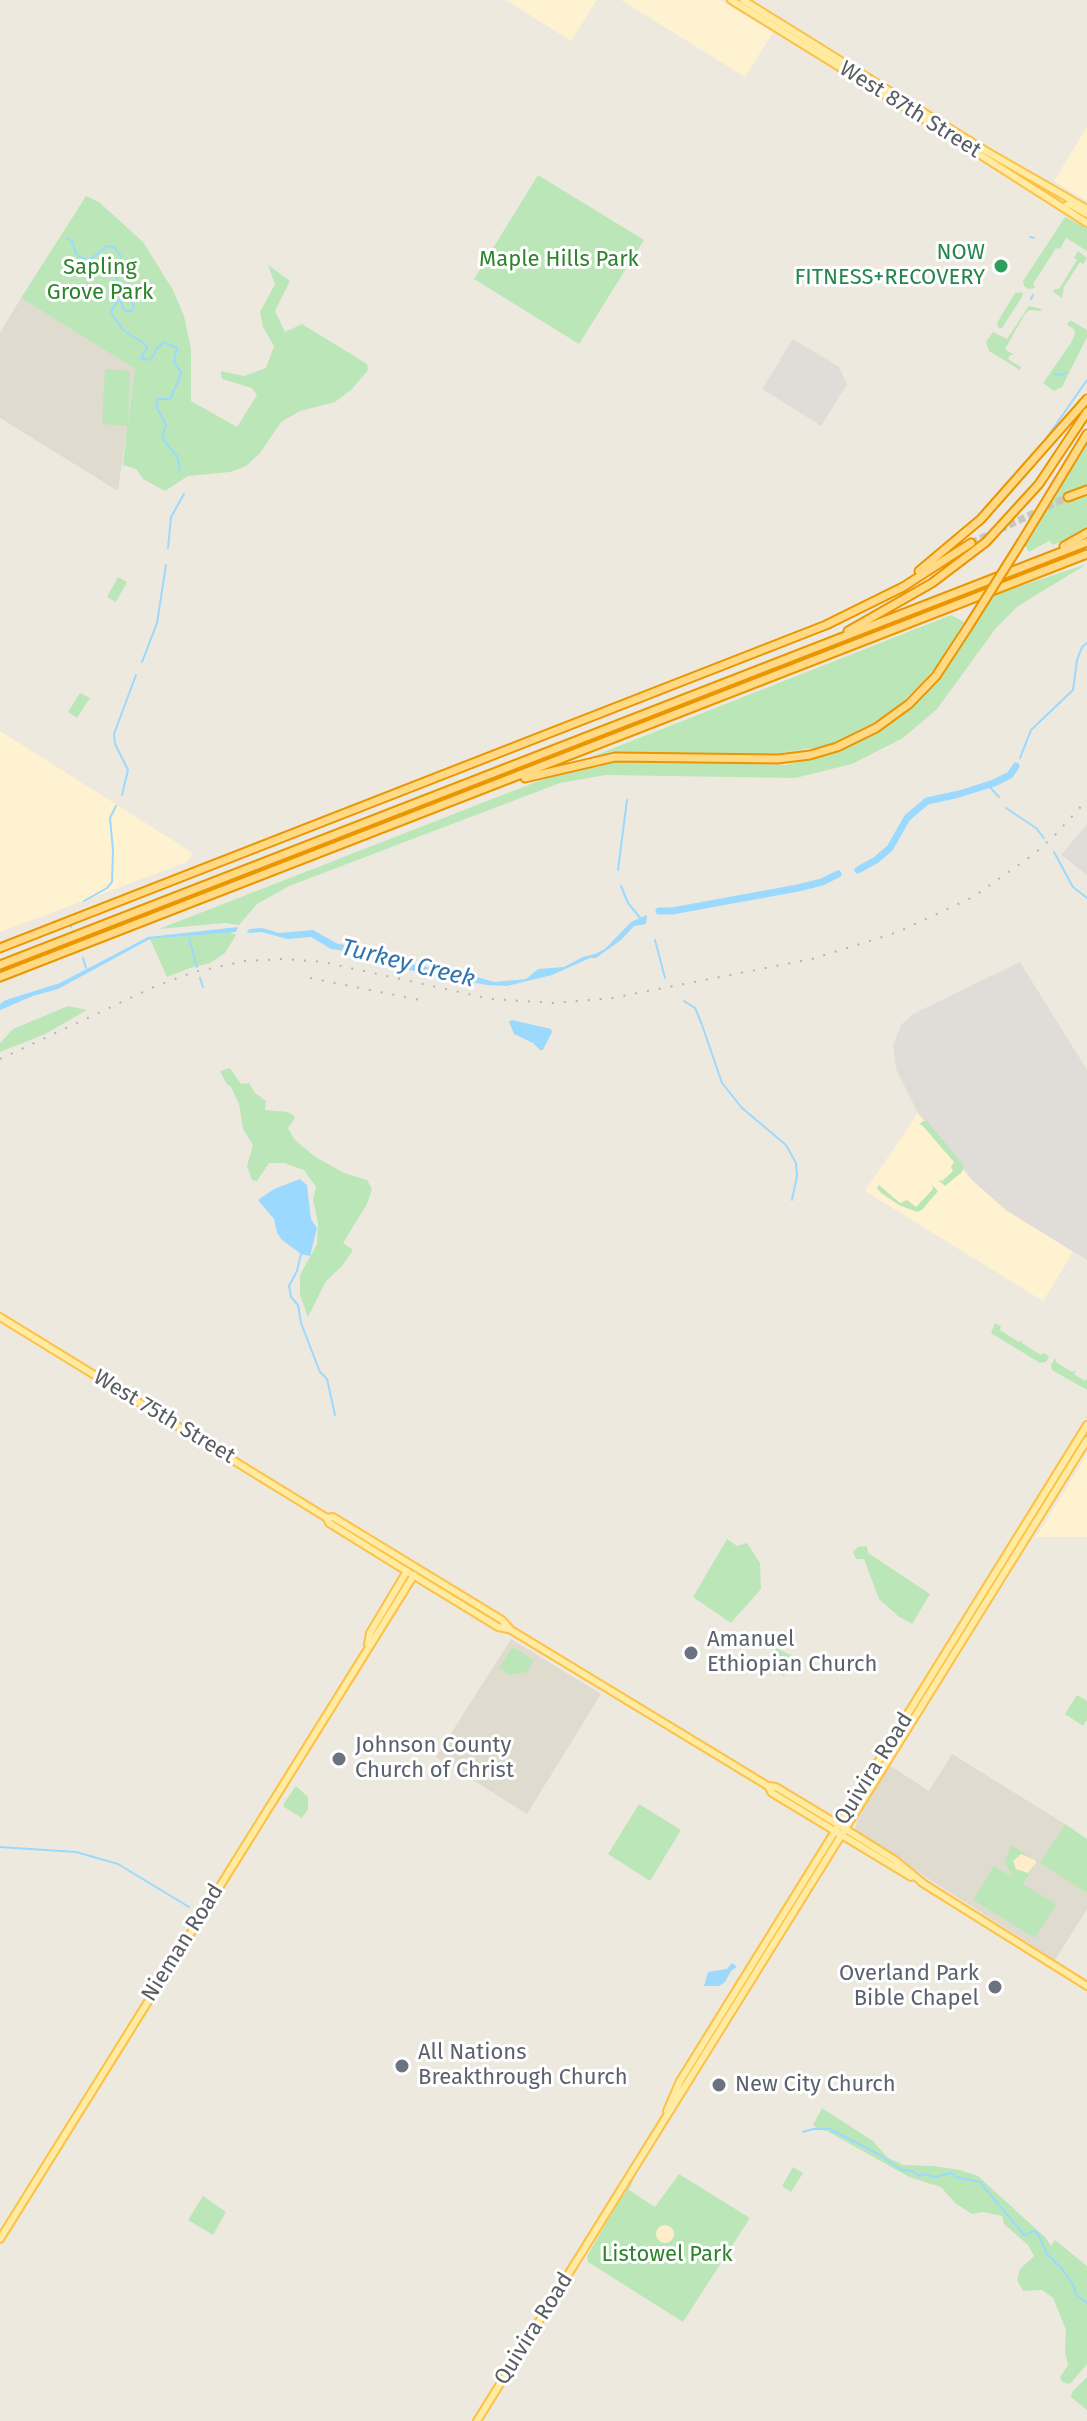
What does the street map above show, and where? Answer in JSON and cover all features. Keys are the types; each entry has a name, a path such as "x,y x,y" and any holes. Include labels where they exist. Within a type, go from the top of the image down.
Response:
{"highway":[{"path":"860,609 921,570 964,535 999,500 1087,399"},
{"path":"824,644 932,583 986,542 1014,515 1039,484 1087,412"},
{"path":"487,788 615,757 778,759 810,755 837,747 876,728 909,704 936,676 1087,434"},
{"path":"1068,497 1087,490"},
{"path":"1038,561 1087,533"},
{"path":"0,965 1087,542"},
{"path":"0,948 532,742 860,609 903,587 971,543"},
{"path":"0,977 1087,556"}],"main road":[{"name":"West 87th Street","path":"731,0 1087,223"},
{"name":"West 87th Street","path":"743,0 1087,212"},
{"path":"1063,208 1069,204 1087,212"},
{"name":"West 75th Street","path":"0,1317 498,1627 511,1630"},
{"name":"Quivira Road","path":"802,1892 837,1828 1087,1425"},
{"name":"Quivira Road","path":"477,2421 711,2038 802,1892 844,1832 1087,1440"},
{"name":"West 75th Street","path":"327,1518 333,1517 502,1620 511,1630 768,1786 772,1793 844,1832 1087,1986"},
{"name":"Nieman Road","path":"0,2239 376,1637 410,1573"}],"shaded area":[{"path":"506,0 597,0 571,41"},
{"path":"621,0 720,0 773,32 745,77"},
{"path":"1087,127 1087,201 1054,181"},
{"path":"21,298 135,369 118,491 0,418 0,333"},
{"path":"793,339 839,367 847,384 821,426 762,389"},
{"path":"0,731 193,853 187,862 0,932"},
{"path":"1087,824 1087,875 1061,855"},
{"path":"1020,962 1087,1070 1087,1260 1006,1210 972,1180 918,1113 896,1069 893,1045 901,1025 913,1014"},
{"path":"918,1113 972,1180 1006,1210 1073,1252 1043,1301 865,1191"},
{"path":"1087,1455 1087,1537 1036,1537"},
{"path":"511,1639 601,1694 527,1814 436,1757"},
{"path":"952,1754 1065,1824 1041,1863 1087,1893 1087,1909 1055,1960 857,1833 857,1821 889,1765 929,1791"}],"green space":[{"name":"Maple Hills Park","path":"538,175 644,240 579,344 474,279"},
{"name":"Sapling Grove Park","path":"86,196 99,202 143,242 173,290 184,316 191,349 191,401 237,427 257,395 252,388 222,379 221,371 244,376 266,368 274,346 263,327 260,312 275,284 268,265 290,281 275,311 285,332 302,324 367,364 368,370 352,389 335,402 300,411 281,422 260,453 246,466 230,472 188,476 165,491 143,479 136,469 123,465 127,426 102,424 105,369 130,371 128,421 135,369 21,298"},
{"path":"1065,217 1087,228 1087,251 1066,238 1033,284 1035,288 1028,289 1023,281"},
{"path":"1078,251 1087,258 1083,264 1080,262 1064,287 1062,298 1053,292 1059,289 1077,260 1074,258"},
{"path":"1022,292 1002,328 999,328 997,323 1015,293"},
{"path":"1029,306 1042,309 1029,310 1025,314 1005,349 1014,355 1008,359 1021,367 1020,370 989,351 986,342 993,332 1007,339"},
{"path":"1070,320 1087,330 1087,337 1062,387 1054,391 1043,383 1075,334 1074,329 1067,325"},
{"path":"1087,445 1087,486 1066,495 1070,501 1087,493 1087,528 1053,545 1049,541 1029,552 1024,545"},
{"path":"1087,564 1018,606 996,628 937,709 903,738 852,764 795,778 606,775 560,783 289,886 257,904 239,925 225,923 159,929 541,780 598,764 629,761 786,765 833,753 865,739 900,717 936,683 993,595"},
{"path":"118,577 127,582 116,602 107,597"},
{"path":"951,615 964,622 942,660 922,683 899,705 872,724 838,741 773,754 591,757"},
{"path":"80,693 90,698 77,718 68,712"},
{"path":"229,932 236,935 225,953 210,963 167,977 150,939"},
{"path":"68,1006 87,1010 45,1034 0,1052 0,1043 13,1029"},
{"path":"230,1068 241,1084 249,1083 255,1093 266,1101 265,1110 293,1115 295,1118 288,1128 294,1139 314,1156 344,1173 367,1180 372,1189 367,1204 343,1243 353,1250 326,1281 308,1317 300,1295 300,1275 317,1244 318,1223 313,1200 316,1187 304,1170 284,1163 269,1163 257,1181 252,1180 247,1166 253,1145 243,1129 239,1104 220,1071"},
{"path":"923,1121 928,1122 964,1166 962,1172 945,1186 938,1180 942,1181 953,1171 951,1167 954,1162 919,1125"},
{"path":"879,1185 900,1203 907,1200 916,1207 933,1189 932,1185 938,1191 917,1212 881,1193 877,1188"},
{"path":"995,1323 1019,1342 1022,1340 1041,1355 1049,1356 1046,1362 1040,1363 991,1333"},
{"path":"1055,1358 1056,1362 1072,1372 1076,1370 1074,1374 1085,1381 1087,1379 1087,1390 1052,1370"},
{"path":"727,1539 737,1546 747,1543 760,1563 761,1589 731,1623 693,1597"},
{"path":"867,1546 868,1553 930,1594 912,1624 879,1599 864,1559 856,1559 853,1552 858,1547"},
{"path":"515,1648 534,1661 527,1672 509,1675 499,1668 511,1649"},
{"path":"776,1648 794,1657 784,1676 766,1666"},
{"path":"1077,1695 1087,1701 1087,1720 1083,1726 1065,1714"},
{"path":"296,1786 308,1797 308,1809 302,1818 284,1807"},
{"path":"639,1804 681,1830 650,1881 608,1854"},
{"path":"1065,1824 1087,1839 1087,1893 1040,1863"},
{"path":"1011,1845 1036,1863 1023,1884 1056,1904 1035,1938 973,1900 994,1866 1012,1877 1005,1862"},
{"path":"822,2108 873,2141 887,2157 903,2165 934,2166 978,2176 1051,2246 1055,2240 1087,2266 1087,2364 1070,2384 1062,2382 1060,2377 1068,2365 1066,2330 1058,2310 1053,2298 1042,2290 1023,2291 1017,2280 1020,2269 1034,2256 1028,2245 1004,2224 1002,2216 983,2212 972,2214 955,2203 941,2187 909,2177 820,2130 813,2125"},
{"path":"793,2167 803,2173 791,2192 782,2186"},
{"name":"Listowel Park","path":"679,2174 750,2218 683,2322 588,2262 587,2256 633,2177 629,2190 655,2207"},
{"path":"203,2196 226,2212 213,2235 188,2220"},
{"path":"1087,2377 1087,2410 1071,2397"}],"sand":[{"path":"1021,1854 1035,1860 1028,1873 1016,1869 1013,1861"},
{"path":"661,2225 669,2225 674,2234 672,2241 661,2243 656,2238 656,2230"}],"water":[{"path":"647,915 646,924 634,926 596,958 552,975 507,986 409,970 374,955 331,949 311,937 287,939 262,932 247,933 249,929 262,928 279,933 313,930 338,944 365,947 397,962 464,973 494,982 526,979 538,969 564,967 595,954 605,949 631,922"},
{"path":"238,927 236,932 150,939 58,989 0,1010 0,1004 6,1000 60,983 148,937"},
{"path":"512,1020 551,1029 543,1050 514,1034 509,1022"},
{"path":"300,1179 307,1185 311,1219 317,1228 310,1256 301,1254 282,1240 274,1219 258,1200 274,1189"},
{"path":"732,1963 737,1967 725,1982 719,1986 704,1986 708,1972 727,1969"}],"waterway":[{"path":"1030,237 1034,238"},
{"path":"67,238 82,258 90,260 107,246 114,247 121,256 122,266 114,267 113,272 134,306 132,311 127,311 123,309 121,300 117,301 111,312 122,329 145,344 147,348 141,358 148,360 153,357 164,342 177,348 174,361 181,372 179,379 170,399 158,399 156,406 166,425 164,441 177,456 180,471"},
{"path":"1031,299 1033,295"},
{"path":"1054,374 1066,372"},
{"path":"1043,443 1087,380"},
{"path":"168,548 171,517 184,494"},
{"path":"142,662 157,623 166,565"},
{"name":"Turkey Creek","path":"1020,758 1031,730 1073,690 1077,660 1087,643"},
{"path":"122,795 128,770 115,744 114,734 136,675"},
{"name":"Turkey Creek","path":"858,870 890,848 907,818 927,801 994,783 1010,775 1016,766"},
{"path":"988,785 999,797"},
{"path":"618,870 627,800"},
{"path":"84,901 112,882 110,818 116,806"},
{"path":"1006,808 1036,828 1044,838"},
{"path":"1054,852 1073,887 1087,898"},
{"name":"Turkey Creek","path":"659,911 798,888 838,874"},
{"path":"621,886 628,903 641,919"},
{"path":"189,938 197,967"},
{"path":"655,940 665,978"},
{"path":"83,958 86,968"},
{"path":"200,978 203,987"},
{"path":"684,1001 695,1008 722,1083 742,1108 786,1145 796,1163 792,1200"},
{"path":"301,1254 289,1286 291,1297 298,1305 301,1323 320,1372 327,1379 335,1415"},
{"path":"0,1847 76,1852 118,1864 189,1907"},
{"path":"803,2132 830,2129 902,2170 919,2176 935,2177 952,2173 956,2177 980,2182 1024,2235 1034,2231 1038,2234 1047,2254 1074,2286 1076,2295 1087,2303"}],"tunnel":[{"path":"971,543 1068,497"}],"railway":[{"path":"0,1059 156,986 194,972 245,961 284,959 323,962 491,999 555,1003 612,998 812,959 898,932 973,897 1034,854 1087,800"},
{"path":"310,978 420,1000"}],"place":[{"name":"NOW FITNESS+RECOVERY","path":"1001,266"},
{"name":"Amanuel Ethiopian Church","path":"691,1653"},
{"name":"Johnson County Church of Christ","path":"339,1759"},
{"name":"Overland Park Bible Chapel","path":"995,1987"},
{"name":"All Nations Breakthrough Church","path":"402,2066"},
{"name":"New City Church","path":"719,2085"}]}
